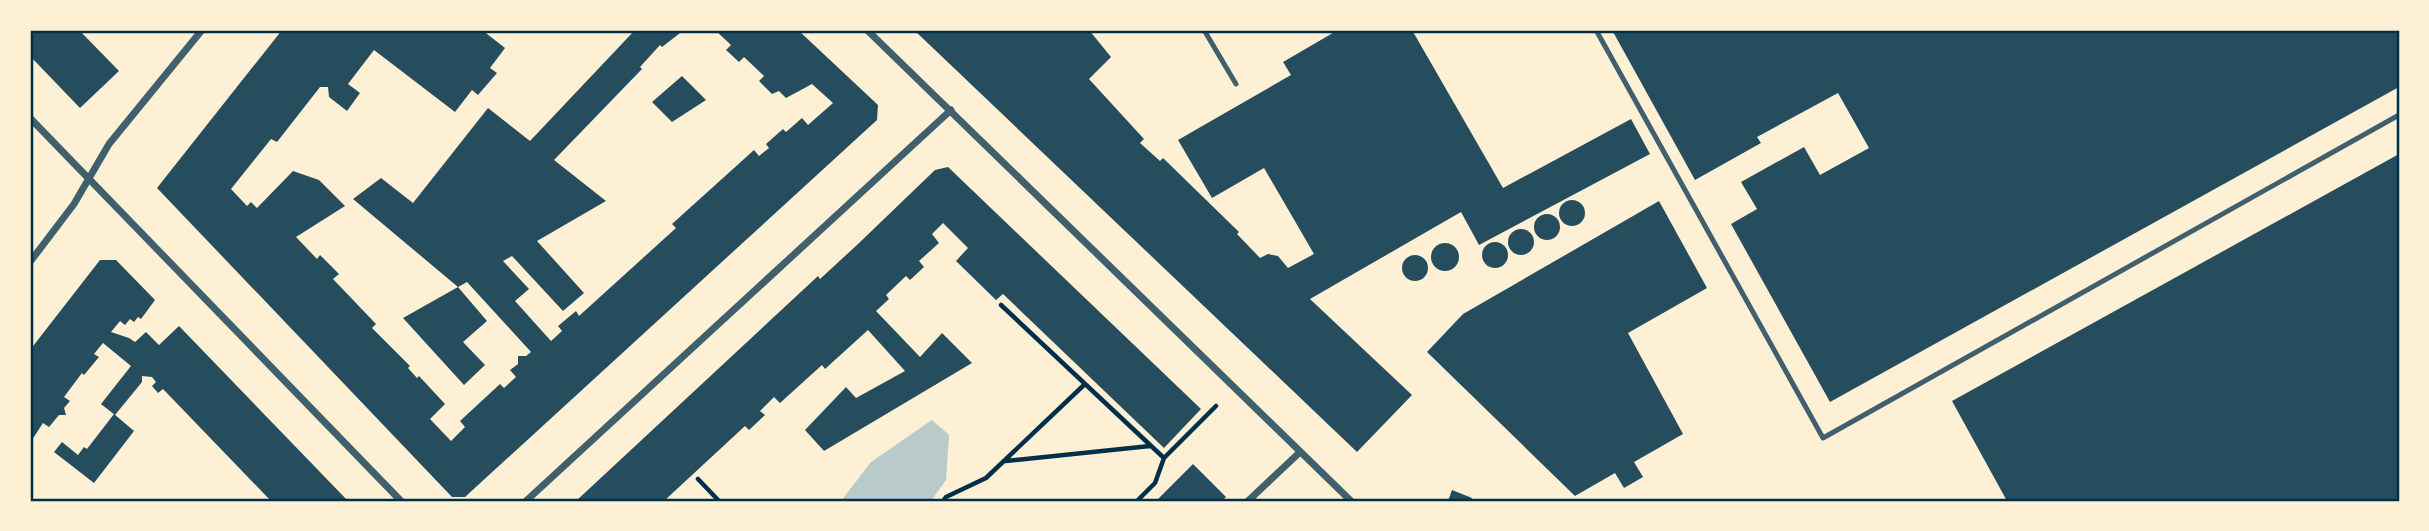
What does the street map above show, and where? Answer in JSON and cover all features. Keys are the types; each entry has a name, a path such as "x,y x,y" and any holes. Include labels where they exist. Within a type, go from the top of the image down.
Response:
{"street":[{"path":"30,262 75,204 109,145 202,30"},
{"path":"867,30 1351,501"},
{"path":"526,501 951,110"},
{"path":"30,118 401,501"},
{"path":"1248,501 1299,453"}],"lane":[{"path":"1205,30 1236,84"},
{"path":"1596,30 1823,438 2399,115"}],"path":[{"path":"1001,305 1164,458"},
{"path":"943,501 946,497 986,478 1085,384"},
{"path":"1137,501 1155,483 1164,458 1216,406"},
{"path":"1005,461 1151,446"},
{"path":"698,479 719,501"}],"shaded area":[{"path":"932,420 949,435 946,480 931,501 841,501 871,462"}],"building":[{"path":"30,30 79,30 119,71 80,108 30,56"},
{"path":"282,30 482,30 505,48 490,68 497,73 478,95 472,90 455,112 374,50 348,84 360,93 347,111 329,97 328,87 320,87 277,142 271,139 231,189 247,206 251,202 257,208 293,171 319,180 345,206 296,237 317,259 320,255 339,274 333,279 376,324 372,328 410,366 408,368 417,378 419,376 445,404 430,419 451,441 465,427 460,421 500,384 504,388 516,377 510,370 518,364 518,356 526,356 531,352 467,282 458,287 353,199 381,178 413,203 488,108 530,141 635,30 684,30 662,47 660,45 640,67 642,69 554,160 606,201 537,241 584,293 563,311 512,256 503,261 529,289 515,301 551,341 562,331 558,326 576,311 579,316 676,228 672,224 754,150 759,156 769,148 766,144 783,129 786,132 802,118 808,125 833,103 812,84 786,98 779,91 772,94 759,81 764,76 744,57 739,62 726,50 731,45 715,30 798,30 878,105 877,120 465,497 452,497 157,188"},
{"path":"914,30 1089,30 1111,57 1089,79 1144,139 1140,143 1160,161 1163,158 1239,232 1237,234 1260,258 1268,254 1278,256 1288,268 1314,254 1264,168 1212,198 1178,140 1291,75 1283,62 1338,30 1412,30 1503,188 1631,119 1650,154 1479,245 1461,212 1310,299 1412,395 1357,452"},
{"path":"1612,30 2399,30 2399,87 1830,402 1731,224 1757,209 1741,182 1804,147 1820,175 1869,148 1838,93 1757,137 1761,143 1695,180"},
{"path":"682,76 706,100 672,122 652,102"},
{"path":"2399,154 2399,501 2007,501 1952,401"},
{"path":"948,167 1201,409 1164,448 1003,294 996,300 956,261 968,248 943,223 932,234 939,243 919,261 924,267 910,280 906,276 886,295 889,299 876,311 920,357 942,333 972,363 824,451 805,430 846,387 856,398 905,371 868,330 825,369 822,365 780,403 774,397 760,411 765,415 749,430 745,426 664,501 576,501 818,276 820,279 858,244 935,170"},
{"path":"1572,200 1581,204 1585,213 1581,222 1572,226 1563,222 1559,213 1563,204"},
{"path":"1659,201 1707,288 1628,333 1683,434 1634,462 1643,477 1624,488 1615,473 1575,496 1427,352 1463,314"},
{"path":"1547,214 1556,218 1560,227 1556,236 1547,240 1538,236 1534,227 1538,218"},
{"path":"1521,229 1530,233 1534,242 1530,251 1521,255 1512,251 1508,242 1512,233"},
{"path":"1495,242 1504,246 1508,255 1504,264 1495,268 1486,264 1482,255 1486,246"},
{"path":"1445,243 1455,247 1459,257 1455,267 1445,271 1435,267 1431,257 1435,247"},
{"path":"1415,255 1424,259 1428,268 1424,277 1415,281 1406,277 1402,268 1406,259"},
{"path":"100,260 116,260 155,300 141,319 138,317 134,322 130,319 125,325 120,321 111,332 135,342 146,332 159,345 179,326 348,501 271,501 163,389 158,393 152,386 156,382 152,377 142,376 142,382 115,415 101,404 131,366 103,343 94,354 99,357 84,375 82,373 64,397 70,401 64,408 66,415 59,415 49,427 43,423 30,443 30,350"},
{"path":"458,287 487,321 463,342 485,365 464,385 403,318"},
{"path":"114,414 134,431 94,483 54,452 62,442 78,455 84,447 87,449"},
{"path":"1193,464 1226,497 1222,501 1156,501"},
{"path":"1452,490 1472,498 1471,501 1448,501"}]}
